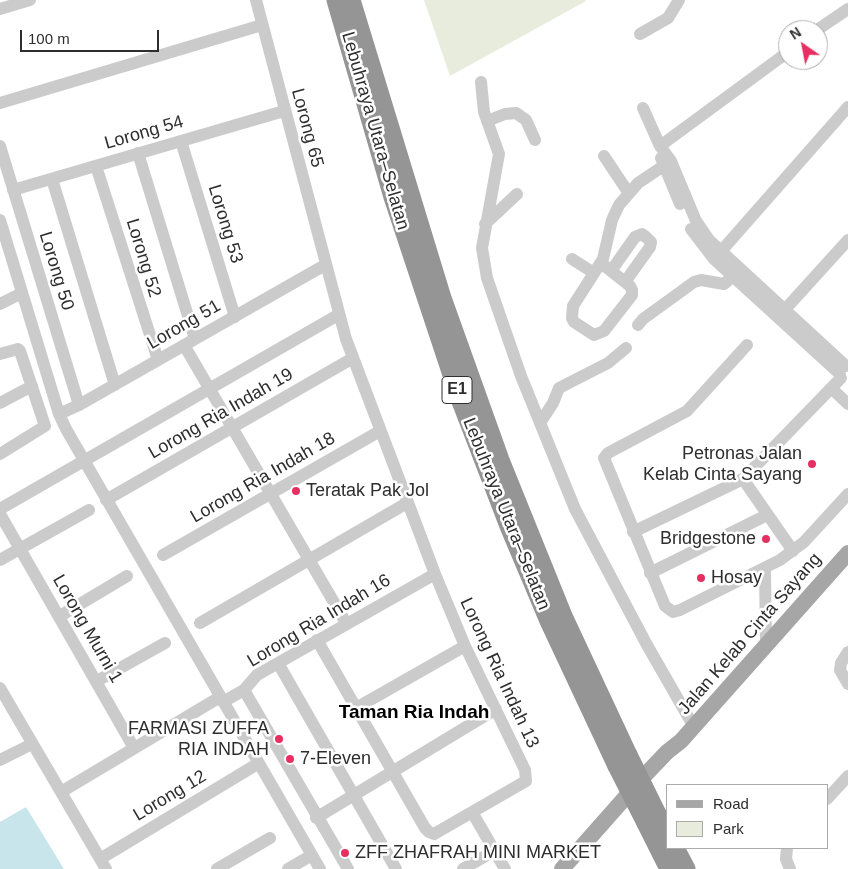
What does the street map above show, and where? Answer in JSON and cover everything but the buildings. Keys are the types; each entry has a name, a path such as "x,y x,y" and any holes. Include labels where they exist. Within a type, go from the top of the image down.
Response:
{"highway":[{"name":"Lebuhraya Utara–Selatan","path":"336,0 393,197 459,396 508,526 548,621 651,819 669,869"},
{"name":"Lebuhraya Utara–Selatan","path":"351,0 439,290 500,460 563,616 594,686 622,761"},
{"name":"Lebuhraya Utara–Selatan","path":"651,819 666,832"},
{"path":"676,849 686,869"}],"main road":[{"name":"Jalan Kelab Cinta Sayang","path":"578,869 673,756 681,742 848,553"},
{"name":"Jalan Kelab Cinta Sayang","path":"562,869 646,774 681,742"}],"street":[{"path":"0,9 30,0"},
{"name":"Lorong 65","path":"256,0 325,265"},
{"path":"640,34 668,18 679,0"},
{"path":"828,23 848,9"},
{"path":"0,102 262,24"},
{"path":"660,146 778,59"},
{"path":"481,82 483,106 498,148 499,158 485,224 482,248 487,278 540,423 575,509 647,645 694,727"},
{"path":"717,256 848,107"},
{"path":"633,532 743,479 845,373 717,256 691,229 667,163 643,108"},
{"name":"Lorong 54","path":"13,190 284,111"},
{"path":"487,121 516,112 526,120 535,140"},
{"name":"Lorong 53","path":"181,141 234,317"},
{"name":"Lorong 50","path":"0,146 80,405"},
{"path":"138,153 190,342 209,388 346,624"},
{"path":"604,156 628,192"},
{"path":"602,269 612,220 628,192 667,163"},
{"name":"Lorong 52","path":"96,166 158,360"},
{"path":"52,178 115,385"},
{"path":"485,224 492,220 517,194"},
{"path":"0,220 4,247 22,293 59,414 83,461 320,869"},
{"path":"572,259 602,269 625,282 632,290 632,295 604,331 594,335 574,322 573,306 602,269 635,237 642,234 651,242 650,247 625,282"},
{"path":"781,313 848,240"},
{"path":"717,256 733,276 781,313"},
{"name":"Lorong Ria Indah 13","path":"316,640 429,832 434,834 522,784 527,778 465,646 407,503 338,315 325,265"},
{"name":"Lorong 51","path":"59,414 80,405 325,265"},
{"path":"638,325 643,319 694,282 701,280 724,284 733,276"},
{"path":"0,304 22,293"},
{"path":"0,509 338,315"},
{"path":"747,345 687,411 608,453 604,458 665,606 673,612 765,569 793,551 848,494"},
{"path":"0,354 18,348 45,426 0,454"},
{"path":"540,423 553,403 559,388 608,363 626,348"},
{"name":"Lorong Ria Indah 19","path":"106,500 353,358"},
{"path":"0,403 32,386"},
{"path":"831,388 848,404"},
{"name":"Lorong Ria Indah 18","path":"163,555 380,431"},
{"path":"743,479 793,551"},
{"path":"200,623 407,503"},
{"path":"0,560 89,510"},
{"name":"Lorong Murni 1","path":"0,514 134,748"},
{"path":"650,573 768,514"},
{"path":"765,569 766,646"},
{"name":"Lorong Ria Indah 16","path":"60,792 222,699 244,690 257,675 435,574"},
{"path":"60,616 126,576"},
{"path":"97,681 165,643"},
{"path":"356,708 465,646"},
{"path":"848,652 841,662 840,670 848,684"},
{"path":"278,663 396,869"},
{"path":"0,688 103,864"},
{"path":"244,690 316,818 348,869"},
{"path":"296,829 354,796 496,709"},
{"path":"0,760 32,744"},
{"name":"Lorong 12","path":"103,864 259,763"},
{"path":"828,798 848,776"},
{"path":"472,812 505,869"},
{"path":"217,869 270,838"},
{"path":"787,849 786,859 790,869"},
{"path":"463,869 494,851"},
{"path":"288,869 312,855"}],"green space":[{"path":"424,0 585,0 586,1 450,76"}],"water":[{"path":"26,807 64,869 0,869 0,822"}],"place":[{"name":"Petronas Jalan Kelab Cinta Sayang","path":"812,464"},
{"name":"Teratak Pak Jol","path":"296,491"},
{"name":"Bridgestone","path":"766,539"},
{"name":"Hosay","path":"701,578"},
{"name":"FARMASI ZUFFA RIA INDAH","path":"279,739"},
{"name":"7-Eleven","path":"290,759"},
{"name":"ZFF ZHAFRAH MINI MARKET","path":"345,853"}],"district":[{"name":"Taman Ria Indah","path":"414,713"}]}
